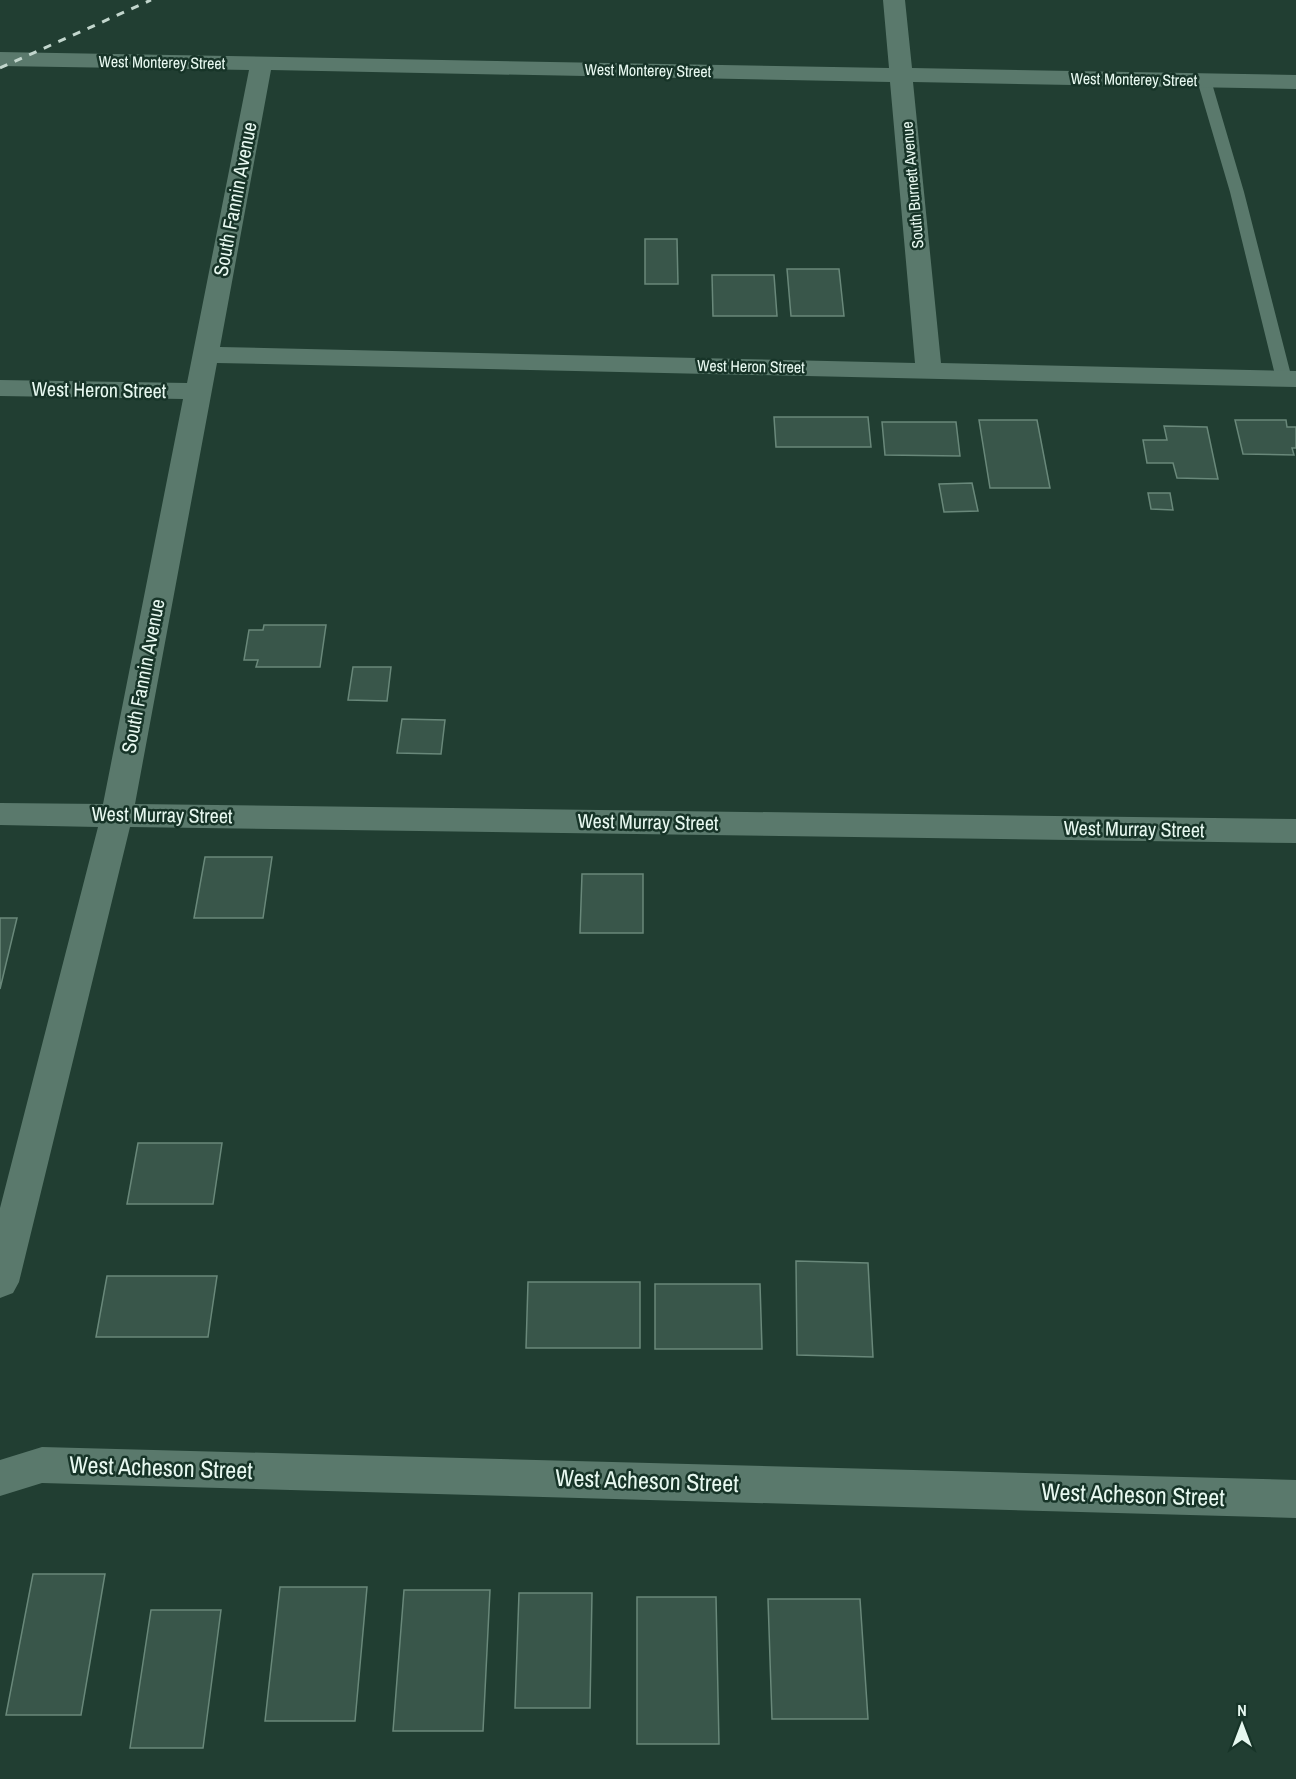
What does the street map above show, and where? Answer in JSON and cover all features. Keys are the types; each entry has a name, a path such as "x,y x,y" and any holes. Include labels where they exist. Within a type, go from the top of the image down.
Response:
{"street":[{"name":"South Burnett Avenue","path":"894,0 929,370"},
{"name":"West Monterey Street","path":"0,59 1296,82"},
{"name":"South Fannin Avenue","path":"0,1282 117,814 261,64"},
{"name":"West Heron Street","path":"205,355 1290,379"},
{"name":"West Heron Street","path":"0,388 197,391"},
{"name":"West Murray Street","path":"0,814 1296,831"},
{"name":"West Acheson Street","path":"0,1478 42,1465 1296,1499"}],"lane":[{"path":"1204,80 1290,379"}],"building":[{"path":"645,239 677,239 678,284 645,284"},
{"path":"787,269 839,269 844,316 791,316"},
{"path":"712,275 774,275 777,316 713,316"},
{"path":"774,417 868,417 871,447 776,447"},
{"path":"979,420 1037,420 1050,488 990,488"},
{"path":"1235,420 1286,420 1287,427 1296,427 1296,448 1292,448 1294,455 1243,454"},
{"path":"882,422 956,422 960,456 885,455"},
{"path":"1164,426 1207,427 1218,479 1177,478 1173,463 1147,463 1143,440 1167,440"},
{"path":"972,483 978,511 944,512 939,484"},
{"path":"1148,493 1170,493 1173,510 1151,509"},
{"path":"264,625 326,625 320,667 256,667 258,660 244,660 249,630 263,630"},
{"path":"353,667 391,667 387,701 348,700"},
{"path":"402,719 445,720 441,754 397,753"},
{"path":"205,857 272,857 263,918 194,918"},
{"path":"582,874 643,874 643,933 580,933"},
{"path":"0,918 17,918 0,989"},
{"path":"138,1143 222,1143 213,1204 127,1204"},
{"path":"796,1261 868,1263 873,1357 797,1355"},
{"path":"107,1276 217,1276 208,1337 96,1337"},
{"path":"528,1282 640,1282 640,1348 526,1348"},
{"path":"655,1284 760,1284 762,1349 655,1349"},
{"path":"33,1574 105,1574 81,1715 6,1715"},
{"path":"280,1587 367,1587 355,1721 265,1721"},
{"path":"404,1590 490,1590 483,1731 393,1731"},
{"path":"519,1593 592,1593 590,1708 515,1708"},
{"path":"637,1597 716,1597 719,1744 637,1744"},
{"path":"768,1599 860,1599 868,1719 772,1719"},
{"path":"151,1610 221,1610 203,1748 130,1748"}],"railway":[{"path":"0,68 151,0"}]}
